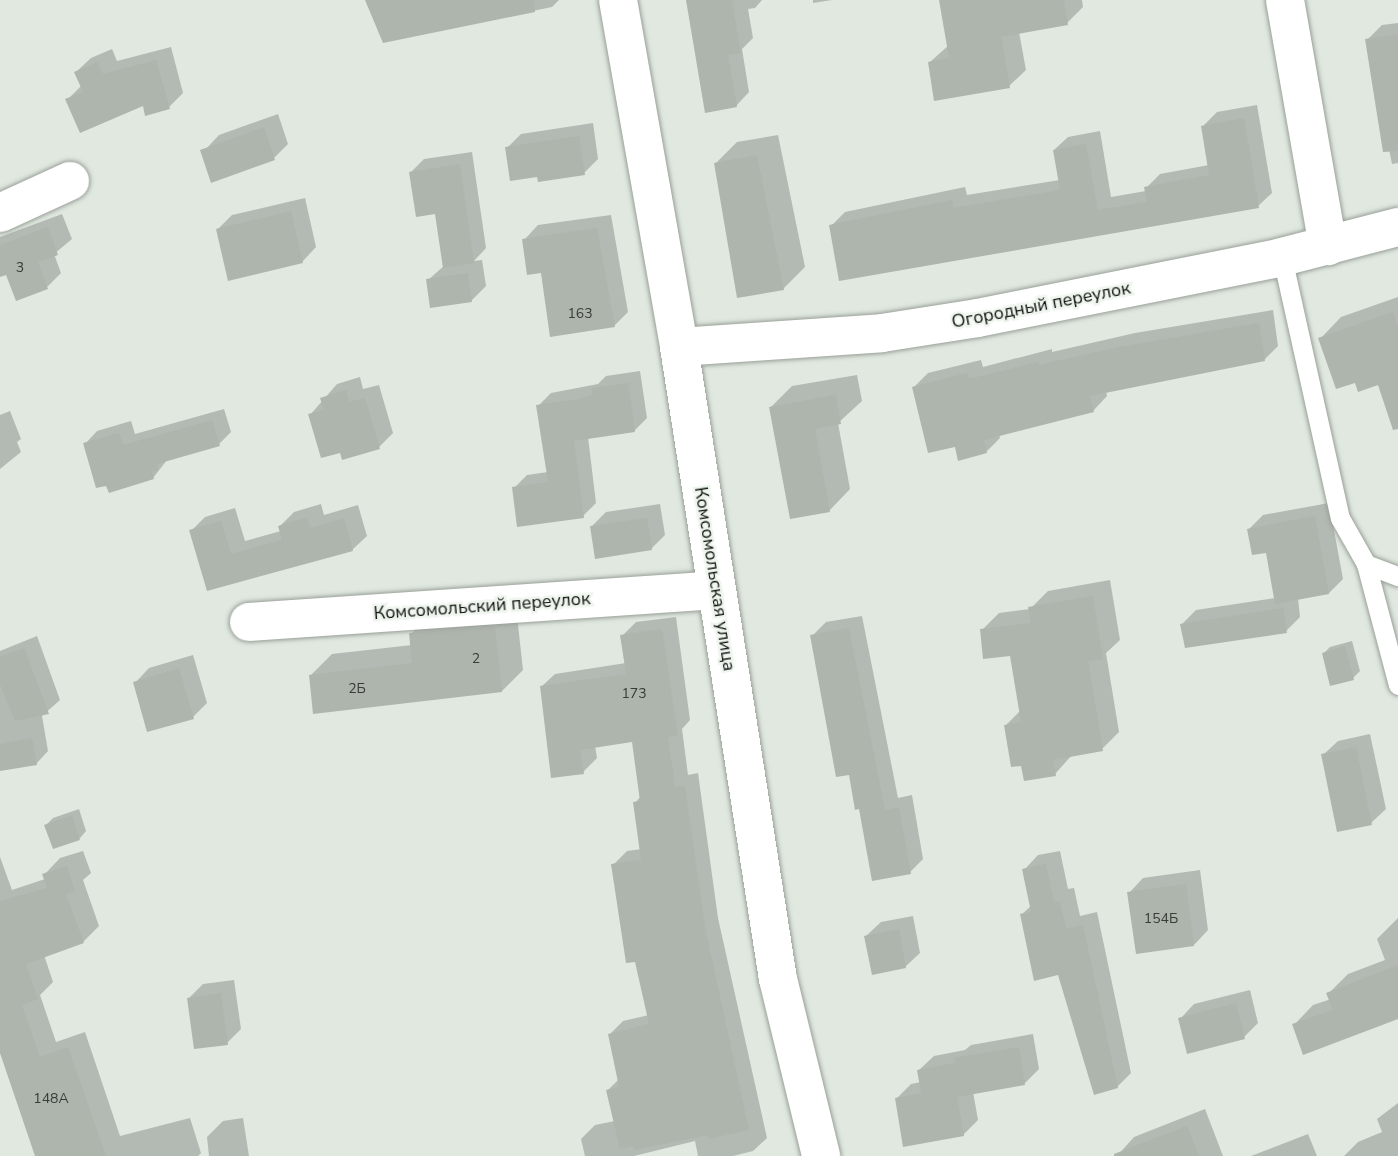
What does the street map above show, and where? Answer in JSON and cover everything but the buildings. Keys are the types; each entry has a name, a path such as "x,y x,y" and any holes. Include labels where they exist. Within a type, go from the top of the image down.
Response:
{"street":[{"name":"Комсомольская улица","path":"618,0 679,347 778,979 821,1156"},
{"path":"1286,0 1328,246"},
{"path":"0,213 71,181"},
{"name":"Огородный переулок","path":"679,347 882,333 978,318 1282,257 1398,227"},
{"name":"Комсомольский переулок","path":"249,622 716,590"}],"lane":[{"path":"1282,257 1340,517 1366,565 1398,685"},
{"path":"1366,565 1398,576"}]}
